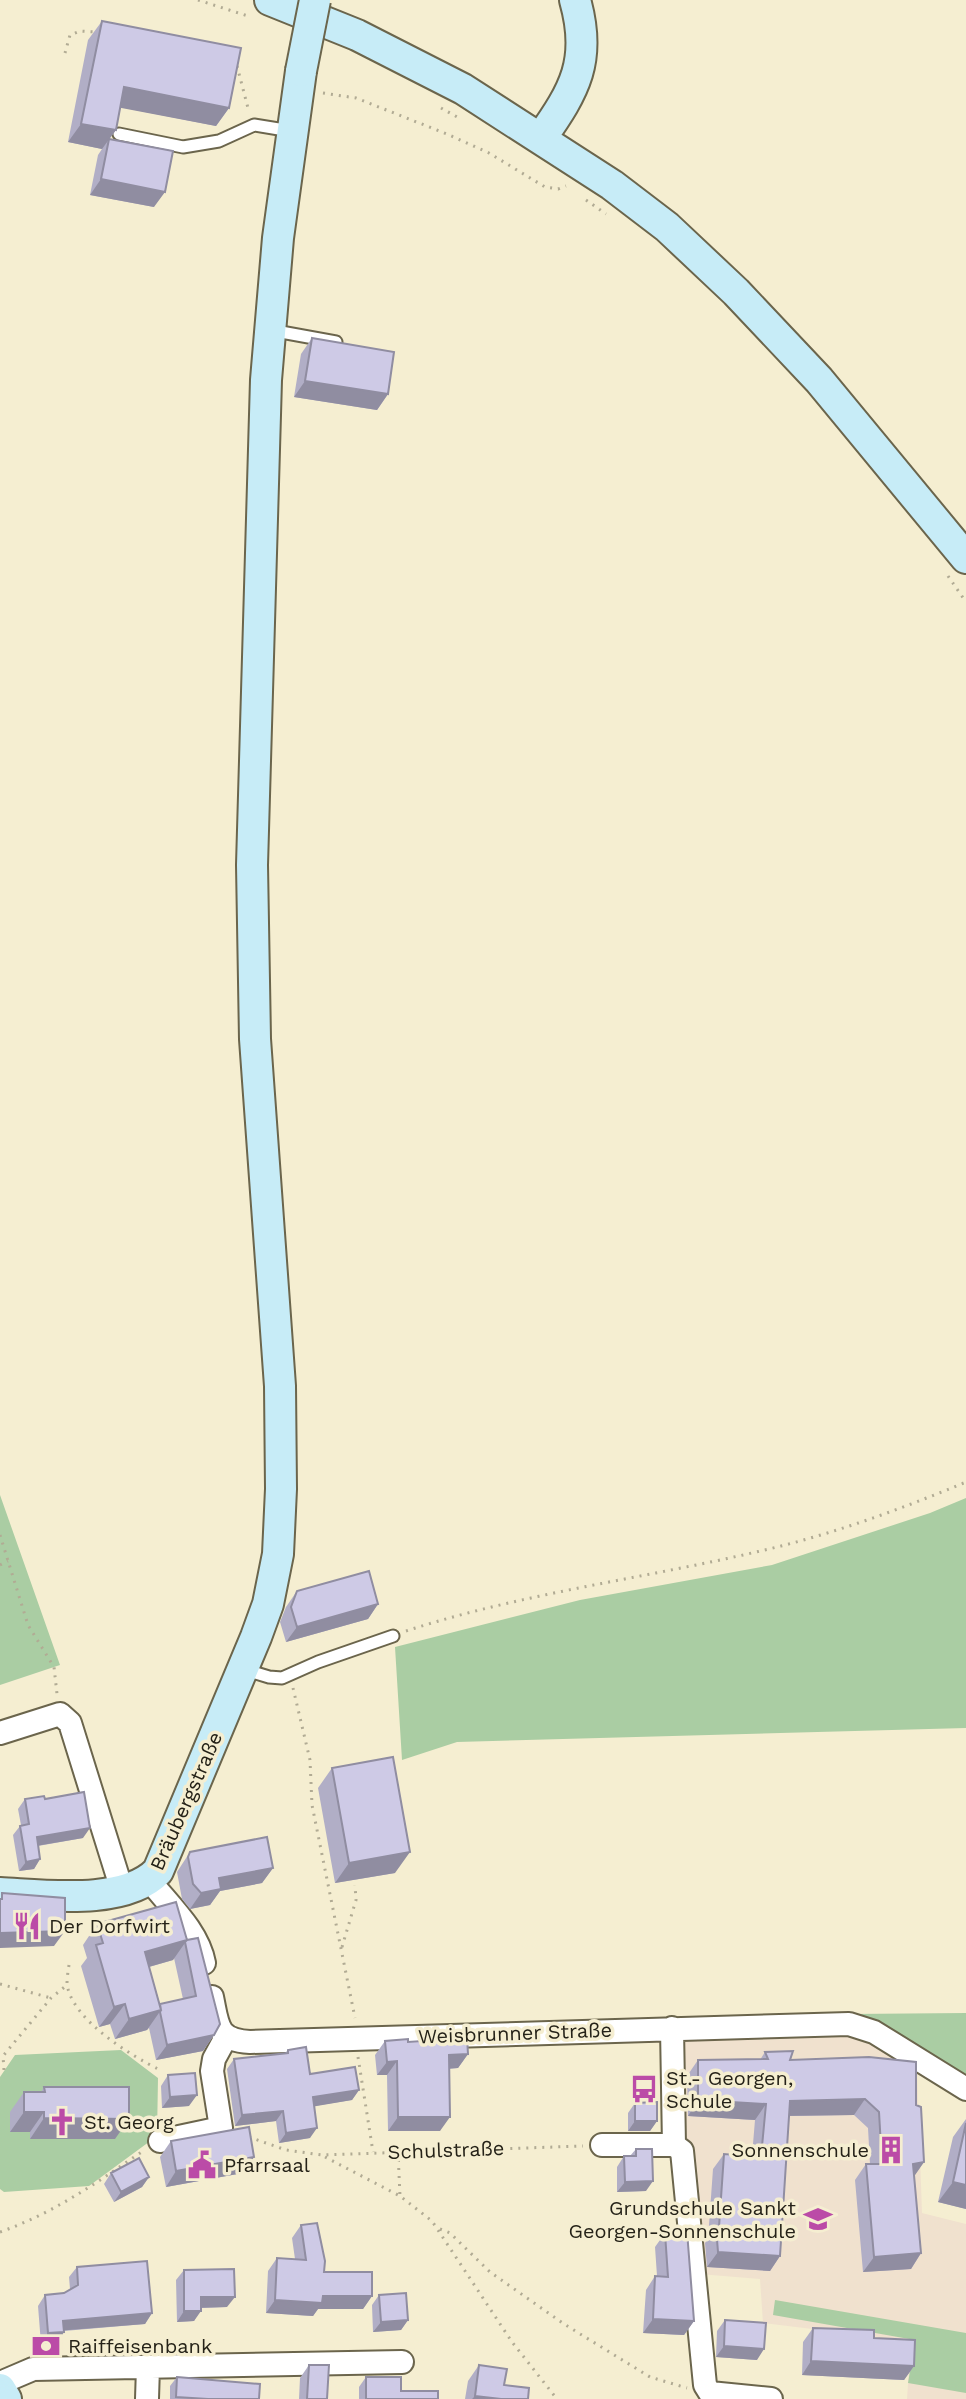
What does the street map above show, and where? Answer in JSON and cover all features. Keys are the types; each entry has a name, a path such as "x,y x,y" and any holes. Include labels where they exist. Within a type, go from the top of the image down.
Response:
{"street":[{"name":"Bräubergstraße","path":"136,1885 165,1859 243,1669 271,1591 278,1554 281,1500 278,1343 258,1081 252,935 257,657 270,330 291,131 315,0"},
{"path":"541,138 568,98 578,74 581,38 575,0"},
{"path":"263,9 357,35 463,89 612,185 667,227 736,292 819,380 957,567"},
{"path":"0,1733 60,1714 70,1723 136,1885 202,1950 219,2030 226,2037 214,2059 212,2071 221,2128 160,2141"},
{"path":"0,1893 73,1896 136,1885"},
{"name":"Weisbrunner Straße","path":"226,2037 250,2042 672,2028 860,2026 966,2089"},
{"path":"672,2028 674,2145"},
{"path":"602,2145 674,2145 682,2151 705,2385 710,2393 771,2399"},
{"path":"6,2399 0,2386 33,2369 402,2362"},
{"path":"147,2399 148,2367"}],"lane":[{"path":"119,134 183,147 219,141 254,125 291,131"},
{"path":"270,330 336,342"},
{"path":"243,1669 269,1677 290,1676 318,1662 393,1636"}],"path":[{"path":"198,0 263,9"},
{"path":"65,53 70,35 80,31 95,32"},
{"path":"234,62 240,68 245,102 254,125"},
{"path":"299,80 356,98 489,153 545,187 558,189 566,186 555,178"},
{"path":"432,102 459,118"},
{"path":"579,195 617,221"},
{"path":"957,567 966,602"},
{"path":"393,1636 440,1620 547,1593 781,1546 862,1522 966,1482"},
{"path":"0,1535 28,1625 54,1667 60,1714"},
{"path":"0,1565 8,1561"},
{"path":"290,1676 310,1760 312,1805 342,1948 373,2152"},
{"path":"342,1948 356,1900 355,1885"},
{"path":"69,1965 67,1985 79,2011 99,2030 143,2062 160,2070"},
{"path":"0,1984 51,1998"},
{"path":"4,2070 3,2056 51,1998 67,1985"},
{"name":"Schulstraße","path":"221,2128 286,2150 322,2155 602,2145"},
{"path":"0,2232 33,2221 83,2193 160,2141"},
{"path":"398,2151 400,2196"},
{"path":"322,2155 400,2196 438,2229 512,2342 557,2399"},
{"path":"438,2229 450,2233 490,2272 634,2369 663,2382 710,2393"}],"shaded area":[{"name":"Grundschule Sankt Georgen-Sonnenschule","path":"846,2029 917,2070 922,2213 966,2224 966,2399 907,2399 911,2341 763,2323 760,2279 699,2274 667,2034"}],"green space":[{"path":"0,1495 60,1665 0,1685"},
{"path":"966,1498 966,1728 457,1742 402,1760 395,1647 580,1600 772,1565 930,1513"},
{"path":"966,2013 966,2082 850,2014"},
{"path":"121,2050 158,2078 157,2136 89,2186 4,2192 0,2189 0,2077 15,2055"},
{"path":"775,2300 966,2333 966,2393 908,2383 915,2340 773,2315"}],"building":[{"path":"102,21 241,48 229,108 124,87 116,130 81,124"},
{"path":"109,139 173,151 165,192 101,179"},
{"path":"312,338 394,352 388,394 305,381"},
{"path":"369,1571 378,1604 297,1627 291,1607 297,1591"},
{"path":"393,1757 410,1852 349,1863 332,1768"},
{"path":"84,1792 90,1828 37,1837 40,1859 26,1862 20,1826 29,1824 25,1799"},
{"path":"267,1837 273,1868 219,1878 221,1889 201,1893 193,1884 188,1857 190,1852"},
{"name":"Der Dorfwirt","path":"2,1893 65,1898 65,1931 0,1933"},
{"path":"176,1902 187,1940 145,1952 161,2010 129,2019 125,2004 114,2007 96,1945 103,1943 97,1924"},
{"path":"198,1938 220,2024 214,2035 167,2045 160,2004 196,1996 185,1942"},
{"path":"467,2038 468,2054 449,2055 450,2117 398,2117 397,2061 387,2062 385,2041"},
{"path":"306,2047 310,2074 355,2067 359,2090 313,2097 317,2128 286,2133 283,2111 242,2115 234,2059 288,2053 288,2050"},
{"path":"793,2051 790,2060 869,2057 916,2062 916,2105 921,2107 924,2162 913,2164 921,2253 874,2257 866,2164 882,2164 879,2112 865,2099 790,2101 780,2256 718,2252 716,2227 719,2227 724,2154 761,2157 766,2104 698,2100 698,2060 768,2059 765,2052"},
{"path":"195,2073 197,2095 170,2097 168,2075"},
{"path":"44,2087 129,2087 129,2119 44,2118 44,2112 24,2112 24,2092 45,2092"},
{"path":"657,2102 657,2121 635,2121 635,2103"},
{"path":"966,2123 966,2185 953,2182"},
{"path":"249,2127 254,2157 176,2171 171,2141"},
{"path":"636,2149 652,2149 653,2181 625,2182 624,2156 636,2156"},
{"path":"139,2158 149,2177 121,2192 111,2173"},
{"path":"317,2223 325,2261 324,2272 372,2272 372,2296 323,2296 322,2303 275,2300 277,2258 306,2260 301,2225"},
{"path":"687,2231 694,2321 653,2319 655,2276 668,2277 665,2233"},
{"path":"147,2261 152,2313 63,2321 64,2332 48,2333 45,2295 64,2293 78,2285 77,2267"},
{"path":"234,2269 235,2297 201,2297 201,2311 184,2311 184,2270"},
{"path":"406,2293 408,2320 381,2322 379,2295"},
{"path":"725,2320 766,2323 764,2349 724,2346"},
{"path":"813,2328 874,2330 874,2338 915,2340 914,2366 811,2361"},
{"path":"309,2365 329,2365 327,2399 307,2399"},
{"path":"479,2365 507,2369 504,2385 529,2388 528,2399 475,2396"},
{"path":"177,2377 260,2384 259,2399 176,2397"},
{"path":"366,2377 401,2377 401,2391 438,2391 438,2399 366,2399"}],"place":[{"name":"Der Dorfwirt","path":"27,1926"},
{"name":"St.- Georgen, Schule","path":"644,2089"},
{"name":"St. Georg","path":"62,2122"},
{"name":"Sonnenschule","path":"891,2150"},
{"name":"Pfarrsaal","path":"202,2165"},
{"name":"Grundschule Sankt Georgen-Sonnenschule","path":"818,2219"},
{"name":"Raiffeisenbank","path":"46,2346"}]}
